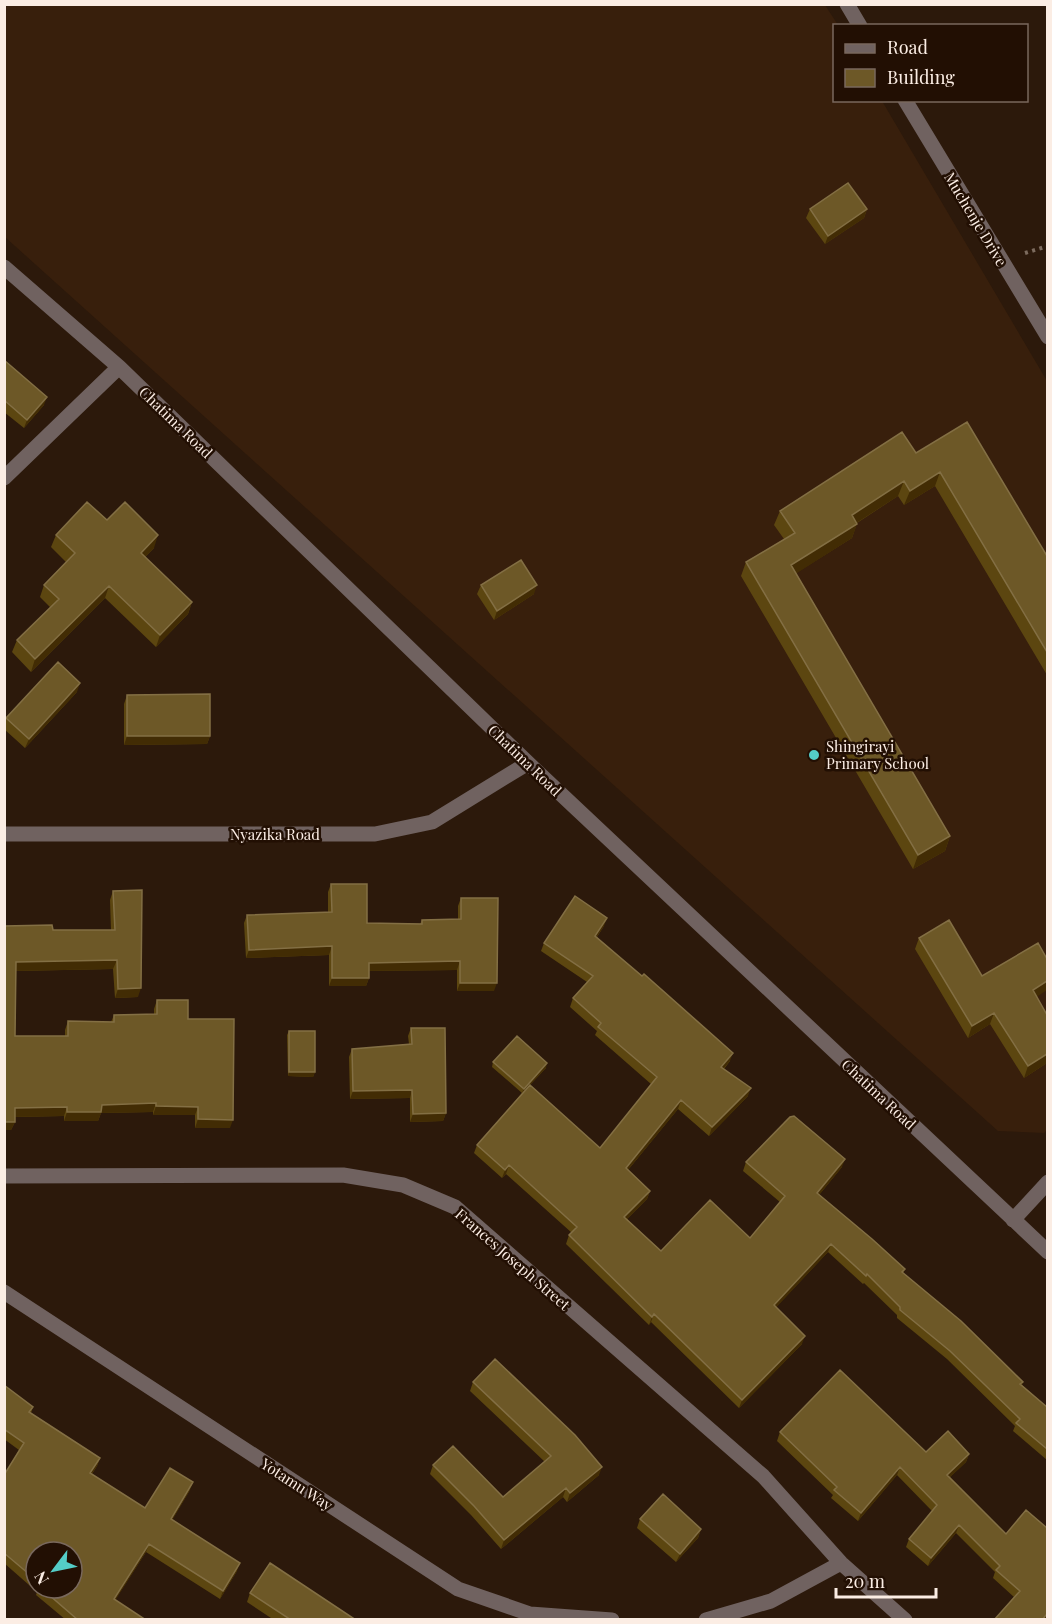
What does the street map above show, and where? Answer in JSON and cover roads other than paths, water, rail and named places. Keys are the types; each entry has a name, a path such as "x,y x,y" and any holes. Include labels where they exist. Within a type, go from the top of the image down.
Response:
{"street":[{"path":"847,4 859,24"},
{"name":"Muchenje Drive","path":"906,102 1047,337"},
{"name":"Chatima Road","path":"4,267 119,366 528,763 1047,1252"},
{"path":"4,478 119,366"},
{"name":"Nyazika Road","path":"4,834 375,834 432,822 528,763"},
{"name":"Frances Joseph Street","path":"4,1176 343,1175 403,1185 455,1207 763,1476 841,1563 905,1620"},
{"path":"1013,1220 1047,1182"},
{"name":"Yotamu Way","path":"4,1292 458,1589 530,1614 612,1620"},
{"path":"706,1620 771,1601 841,1563"}],"place":[{"name":"Shingirayi Primary School","path":"814,755"}]}
